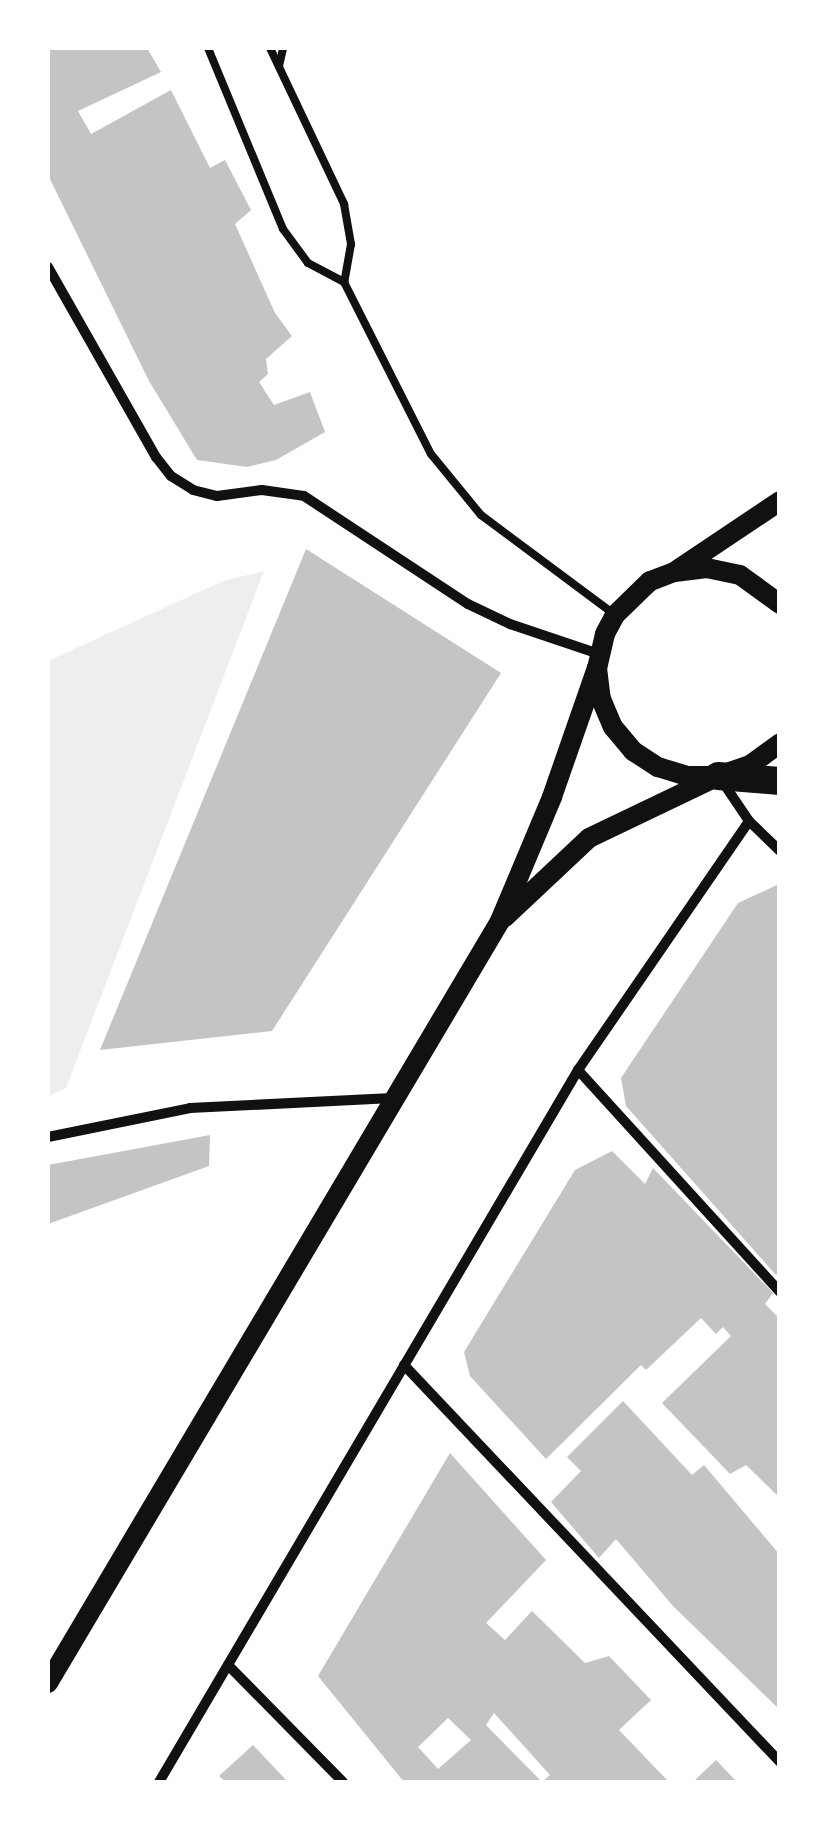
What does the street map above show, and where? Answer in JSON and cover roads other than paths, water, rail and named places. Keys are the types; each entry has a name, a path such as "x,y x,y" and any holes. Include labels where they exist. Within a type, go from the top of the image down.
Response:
{"highway":[{"path":"718,776 780,780"}],"main road":[{"path":"48,1683 500,921 552,796 615,615 650,581 674,572 780,501"},
{"path":"674,572 707,568 740,575 780,604"},
{"path":"598,661 601,699 613,727 633,751 658,768 688,776 718,776"},
{"path":"500,921 589,838 718,776 750,765 780,743"}],"street":[{"path":"48,267 156,457 171,476 192,490 217,496 262,490 304,496 468,604 598,661"},
{"path":"718,776 749,821 780,850"},
{"path":"159,1782 578,1070 749,821"},
{"path":"578,1070 780,1292"},
{"path":"48,1137 190,1108 395,1098"},
{"path":"404,1365 780,1762"},
{"path":"228,1665 343,1782"}],"lane":[{"path":"208,48 294,248 316,268 344,282"},
{"path":"270,48 344,204 351,244 344,282 411,420 454,486 510,541 615,615"},
{"path":"279,66 283,48"}]}
